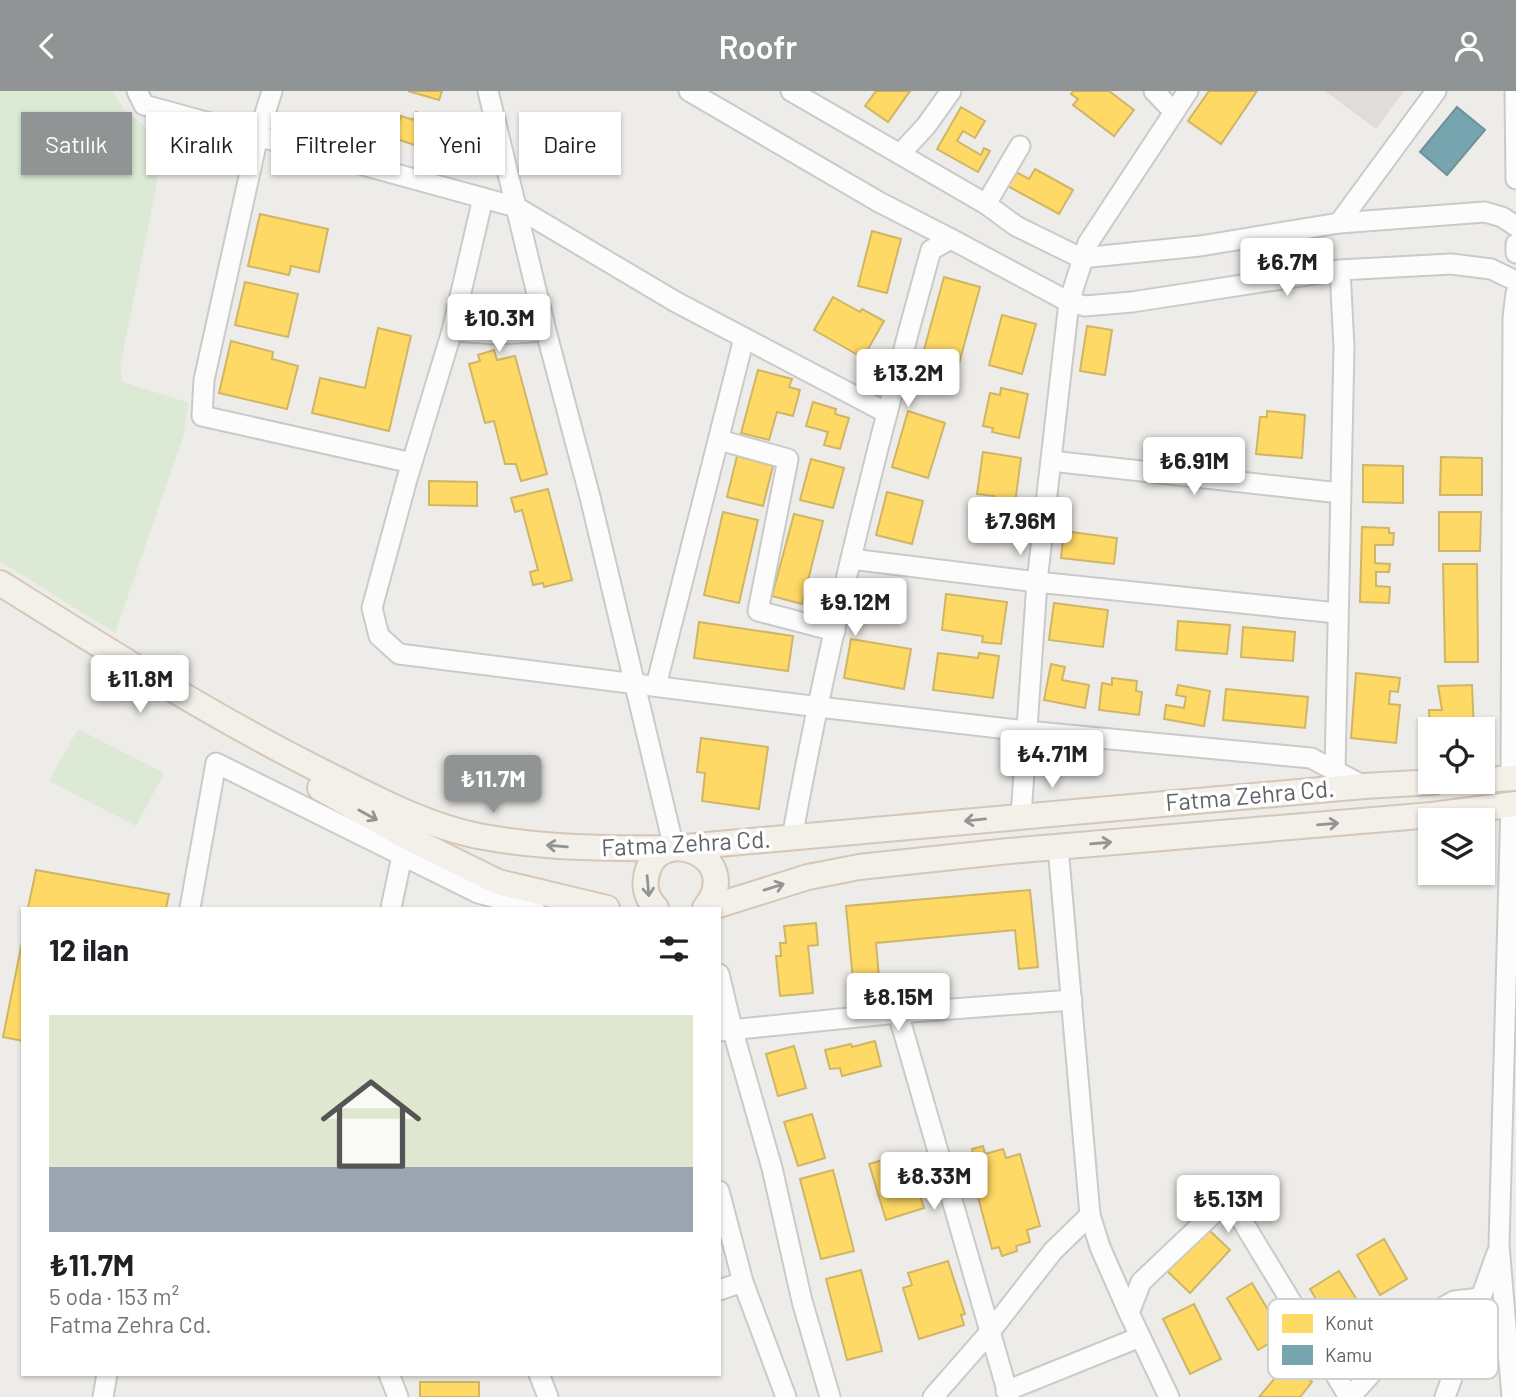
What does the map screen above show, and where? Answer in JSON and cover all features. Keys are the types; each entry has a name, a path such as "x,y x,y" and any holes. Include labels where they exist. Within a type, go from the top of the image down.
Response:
{"main road":[{"name":"Fatma Zehra Cd.","path":"0,583 160,684 312,775 405,836 498,881 603,907"},
{"name":"Fatma Zehra Cd.","path":"0,600 184,716 312,775 417,818 476,835 578,848 674,848 1418,783"},
{"path":"1495,779 1514,778 1513,804"},
{"name":"Fatma Zehra Cd.","path":"710,907 808,877 859,867 1432,815 1513,804"},
{"path":"655,907 647,892 645,881 648,869 654,859 674,848 697,852 706,858 713,868 715,890 707,907"}],"street":[{"path":"137,91 144,104 516,207 677,302 887,413"},
{"path":"272,91 258,136 204,380 202,417 412,463"},
{"path":"488,91 546,331 590,497 674,848"},
{"path":"689,91 879,202 1069,302 1085,306 1132,302 1340,270 1451,264 1491,269 1516,281"},
{"path":"791,91 986,204 1016,226 1081,258 1200,246 1339,223 1485,212 1516,226"},
{"path":"900,154 926,126 951,91"},
{"path":"1154,91 1174,112"},
{"path":"1021,816 1037,582 1069,302 1081,258 1103,216 1188,91"},
{"path":"1339,223 1436,91"},
{"path":"1516,91 1516,179"},
{"path":"986,204 1020,146"},
{"path":"483,198 452,331 372,608 379,636 399,654 1026,731 1311,758 1364,786"},
{"path":"793,838 835,631 887,413 931,250 951,239"},
{"path":"1516,244 1516,253"},
{"path":"1335,770 1344,347 1340,270"},
{"path":"1514,778 1513,332 1516,293"},
{"path":"452,331 498,334 546,331"},
{"path":"656,686 744,338"},
{"path":"719,440 788,459 758,611 835,631"},
{"path":"1051,461 1340,493"},
{"path":"851,559 1037,582 1337,613"},
{"path":"190,907 216,763 478,893 530,907"},
{"path":"1511,1397 1499,1245 1513,804"},
{"path":"1059,847 1090,1215 1100,1247 1169,1397"},
{"path":"391,907 402,856"},
{"path":"721,990 726,1030 772,1168 802,1301 831,1397"},
{"path":"726,1030 1072,1000"},
{"path":"898,1013 1007,1394 1140,1337"},
{"path":"721,1199 743,1282 786,1397"},
{"path":"1129,1313 1140,1282 1218,1209 1238,1215 1290,1299"},
{"path":"933,1397 989,1333 1053,1251 1090,1215"},
{"path":"1472,1299 1481,1298 1499,1245"},
{"path":"721,1289 743,1282"},
{"path":"103,1397 107,1376"},
{"path":"390,1376 398,1397"},
{"path":"541,1376 548,1397"},
{"path":"1339,1379 1350,1397 1366,1379"},
{"path":"1444,1397 1451,1379"}],"shaded area":[{"path":"1325,91 1404,91 1376,129"}],"green space":[{"path":"0,91 113,91 127,112 21,112 21,175 132,175 132,116 146,127 146,175 156,175 157,182 120,366 123,382 189,403 183,437 115,633 0,561"},
{"path":"78,729 164,773 136,826 49,781"}],"building: Konut":[{"path":"408,91 442,91 439,100"},
{"path":"876,91 910,91 888,122 865,106"},
{"path":"1073,91 1109,91 1134,110 1114,136 1073,105 1078,99 1071,94"},
{"path":"1209,91 1257,91 1221,144 1188,121"},
{"path":"961,107 985,121 975,138 963,131 957,141 981,155 984,148 990,151 978,172 937,149"},
{"path":"401,116 414,120 414,145 400,140"},
{"path":"1035,169 1073,190 1059,214 1004,184 1012,170 1029,179"},
{"path":"260,214 328,229 319,272 291,266 289,275 248,266"},
{"path":"872,231 901,239 887,293 858,286"},
{"path":"944,277 980,287 958,367 922,357"},
{"path":"245,282 298,294 288,337 235,325"},
{"path":"833,297 884,321 863,358 814,330"},
{"path":"1002,315 1036,324 1022,374 989,365"},
{"path":"1087,326 1112,330 1105,375 1080,371"},
{"path":"378,328 411,336 389,431 312,413 320,378 365,388"},
{"path":"231,341 273,352 272,359 298,366 287,409 219,393"},
{"path":"494,350 497,360 515,356 547,474 521,481 516,464 505,464 494,421 485,423 469,364 480,361 478,355"},
{"path":"758,370 792,379 789,387 800,390 793,416 777,412 769,440 741,433"},
{"path":"1001,388 1028,394 1019,438 992,432 993,428 983,426 990,393 1000,395"},
{"path":"813,402 836,409 835,414 849,418 840,449 824,445 828,432 806,426"},
{"path":"908,411 945,423 928,478 892,467"},
{"path":"1267,411 1305,415 1302,458 1256,454 1260,417 1267,417"},
{"path":"983,452 1021,458 1015,503 993,500 994,496 977,494"},
{"path":"737,456 773,466 763,506 727,497"},
{"path":"1441,457 1482,458 1482,495 1440,495"},
{"path":"811,459 844,468 833,508 800,500"},
{"path":"1363,465 1403,466 1403,503 1363,502"},
{"path":"429,481 477,482 477,506 429,505"},
{"path":"548,489 572,580 544,587 543,583 533,585 530,572 538,570 522,510 515,512 511,498"},
{"path":"887,492 923,501 912,544 876,535"},
{"path":"723,512 758,520 739,603 704,595"},
{"path":"1439,512 1481,512 1480,551 1439,551"},
{"path":"794,514 823,521 802,604 772,596"},
{"path":"1362,527 1389,528 1389,533 1394,533 1393,545 1375,545 1375,563 1390,564 1389,572 1376,572 1376,586 1390,587 1389,603 1360,602"},
{"path":"1064,531 1117,538 1114,564 1061,558"},
{"path":"1443,564 1477,564 1478,662 1445,662"},
{"path":"946,594 1007,602 1001,644 982,642 983,636 942,630"},
{"path":"1054,603 1108,610 1103,647 1049,640"},
{"path":"1178,621 1230,625 1227,654 1176,650"},
{"path":"699,622 793,636 788,671 694,658"},
{"path":"1243,627 1295,632 1293,661 1241,657"},
{"path":"851,639 911,649 904,689 844,678"},
{"path":"938,653 978,658 979,653 999,656 993,698 933,690"},
{"path":"1051,664 1065,667 1062,680 1089,685 1085,708 1044,700"},
{"path":"1356,673 1400,678 1398,692 1390,691 1389,704 1400,705 1396,743 1351,738"},
{"path":"1112,678 1137,681 1136,691 1142,692 1139,715 1099,710 1102,683 1112,685"},
{"path":"1178,685 1210,691 1204,726 1164,719 1166,705 1184,708 1186,697 1176,695"},
{"path":"1472,685 1473,717 1429,717 1429,710 1442,710 1438,686"},
{"path":"1226,689 1308,697 1305,728 1223,720"},
{"path":"701,738 768,747 759,809 702,801 705,773 697,772"},
{"path":"36,870 169,894 166,907 28,907"},
{"path":"1030,890 1038,967 1019,969 1015,930 876,943 880,989 854,991 846,906"},
{"path":"816,923 818,945 808,946 813,993 780,996 776,956 781,956 780,943 786,943 784,926"},
{"path":"21,947 21,1041 3,1037"},
{"path":"875,1041 881,1066 842,1076 840,1068 830,1069 825,1050"},
{"path":"794,1046 806,1088 778,1096 766,1054"},
{"path":"812,1114 825,1158 798,1166 784,1122"},
{"path":"983,1146 985,1154 1003,1149 1006,1158 1020,1154 1040,1226 1027,1230 1030,1242 1016,1246 1017,1251 1002,1256 999,1247 992,1249 968,1160 974,1158 972,1149"},
{"path":"907,1153 924,1208 886,1220 869,1164"},
{"path":"833,1170 854,1251 821,1259 800,1179"},
{"path":"1206,1227 1230,1250 1190,1293 1166,1270"},
{"path":"1384,1239 1407,1279 1380,1295 1357,1255"},
{"path":"948,1261 965,1314 961,1315 964,1325 919,1339 903,1288 912,1285 908,1273"},
{"path":"861,1270 882,1351 847,1360 826,1279"},
{"path":"1339,1271 1356,1299 1316,1299 1310,1289"},
{"path":"1252,1283 1268,1310 1268,1344 1258,1350 1227,1298"},
{"path":"1194,1304 1221,1359 1190,1374 1163,1319"},
{"path":"1274,1379 1308,1379 1312,1382 1300,1397 1259,1397"},
{"path":"420,1382 479,1382 479,1397 420,1397"}],"building: Kamu":[{"path":"1457,107 1485,130 1447,175 1420,152"}]}
